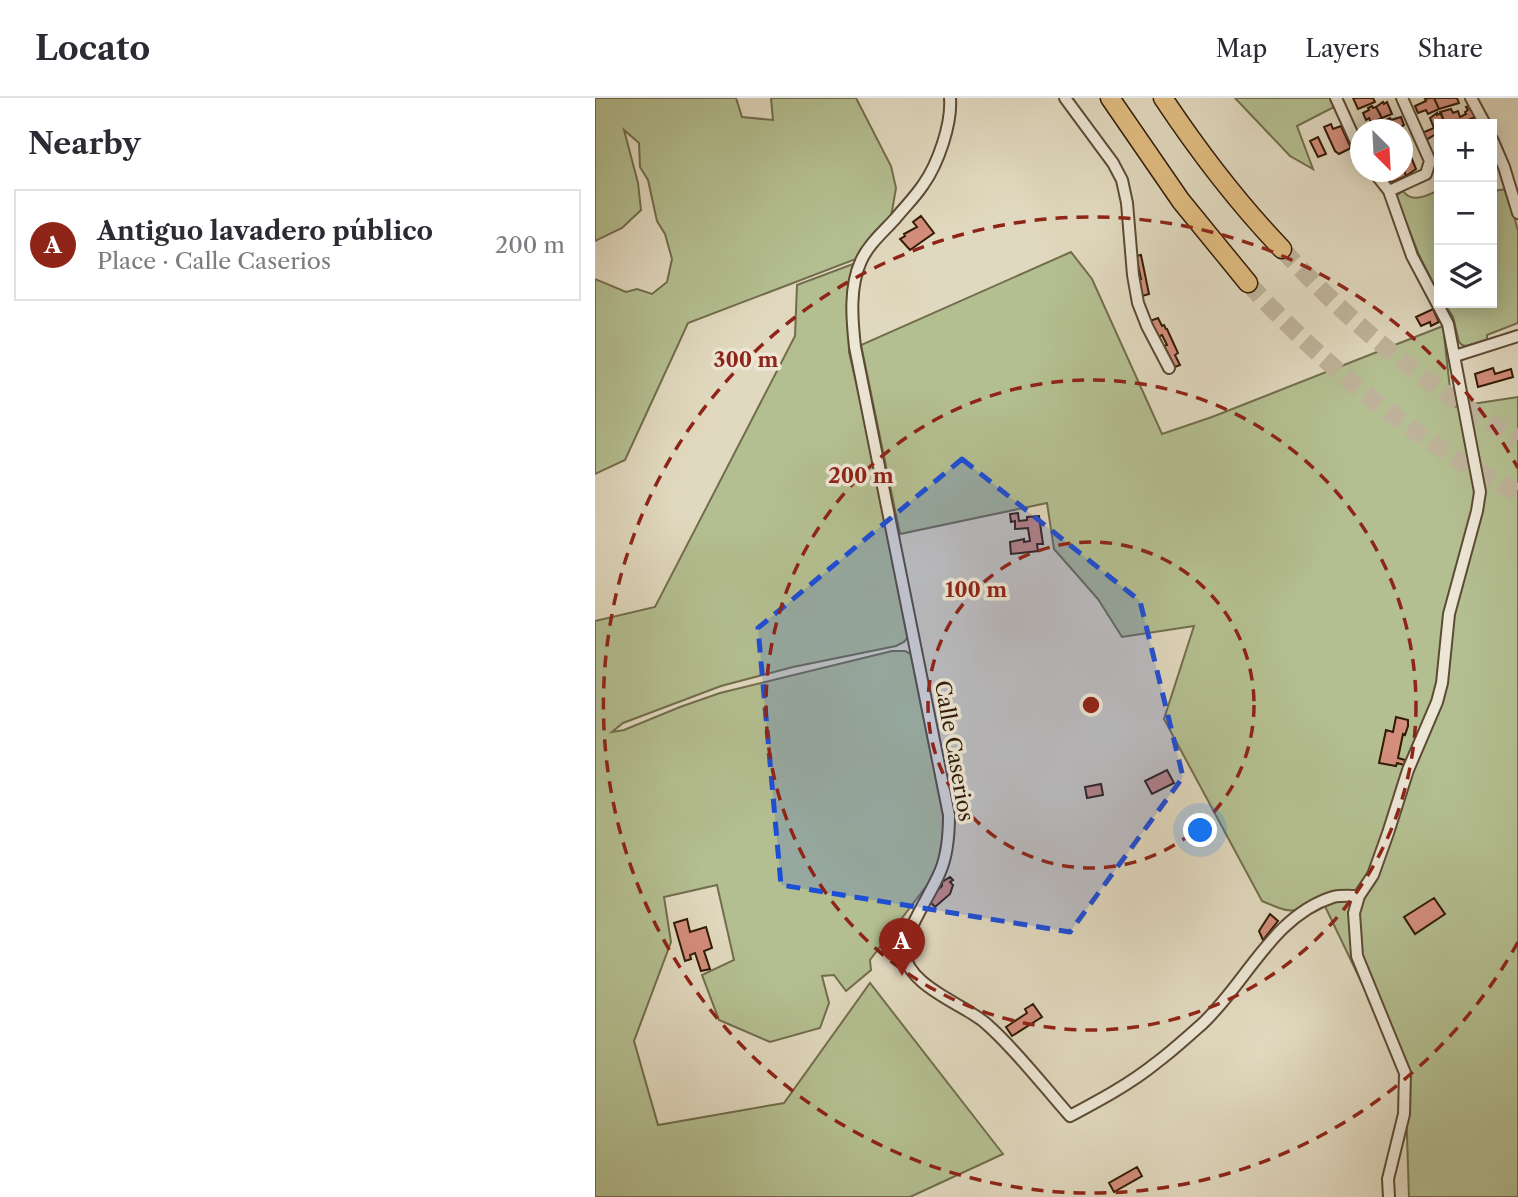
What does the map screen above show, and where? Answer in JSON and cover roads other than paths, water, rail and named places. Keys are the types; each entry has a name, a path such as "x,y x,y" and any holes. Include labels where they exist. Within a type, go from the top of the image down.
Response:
{"highway":[{"path":"1110,98 1181,201 1248,284"},
{"path":"1163,98 1229,189 1282,249"}],"street":[{"name":"Calle Caserios","path":"950,98 947,126 936,163 923,186 862,258 854,291 852,318 855,347 949,815 949,838 941,871 909,936 905,950 906,960 913,973 927,986 973,1014 993,1030 1070,1116 1147,1070 1219,1009 1279,932 1297,915 1335,897 1359,896"},
{"path":"1065,98 1113,163 1122,180 1126,194 1138,303 1169,368"},
{"path":"1336,98 1350,130"},
{"path":"1389,191 1426,174 1430,161 1402,98"},
{"path":"1471,98 1482,119"},
{"path":"1497,151 1518,213"},
{"path":"1382,182 1389,191 1412,256 1448,324 1480,492 1449,614 1442,683 1437,702 1408,770 1373,875 1359,896 1353,913 1357,957 1405,1073 1404,1114 1388,1179 1389,1197"},
{"path":"1455,356 1518,336"}],"tunnel":[{"path":"1282,249 1335,303 1422,377 1518,439"},
{"path":"1248,283 1308,344 1374,400 1444,450 1518,493"}],"place":[{"name":"Antiguo lavadero público","path":"902,976"}]}
